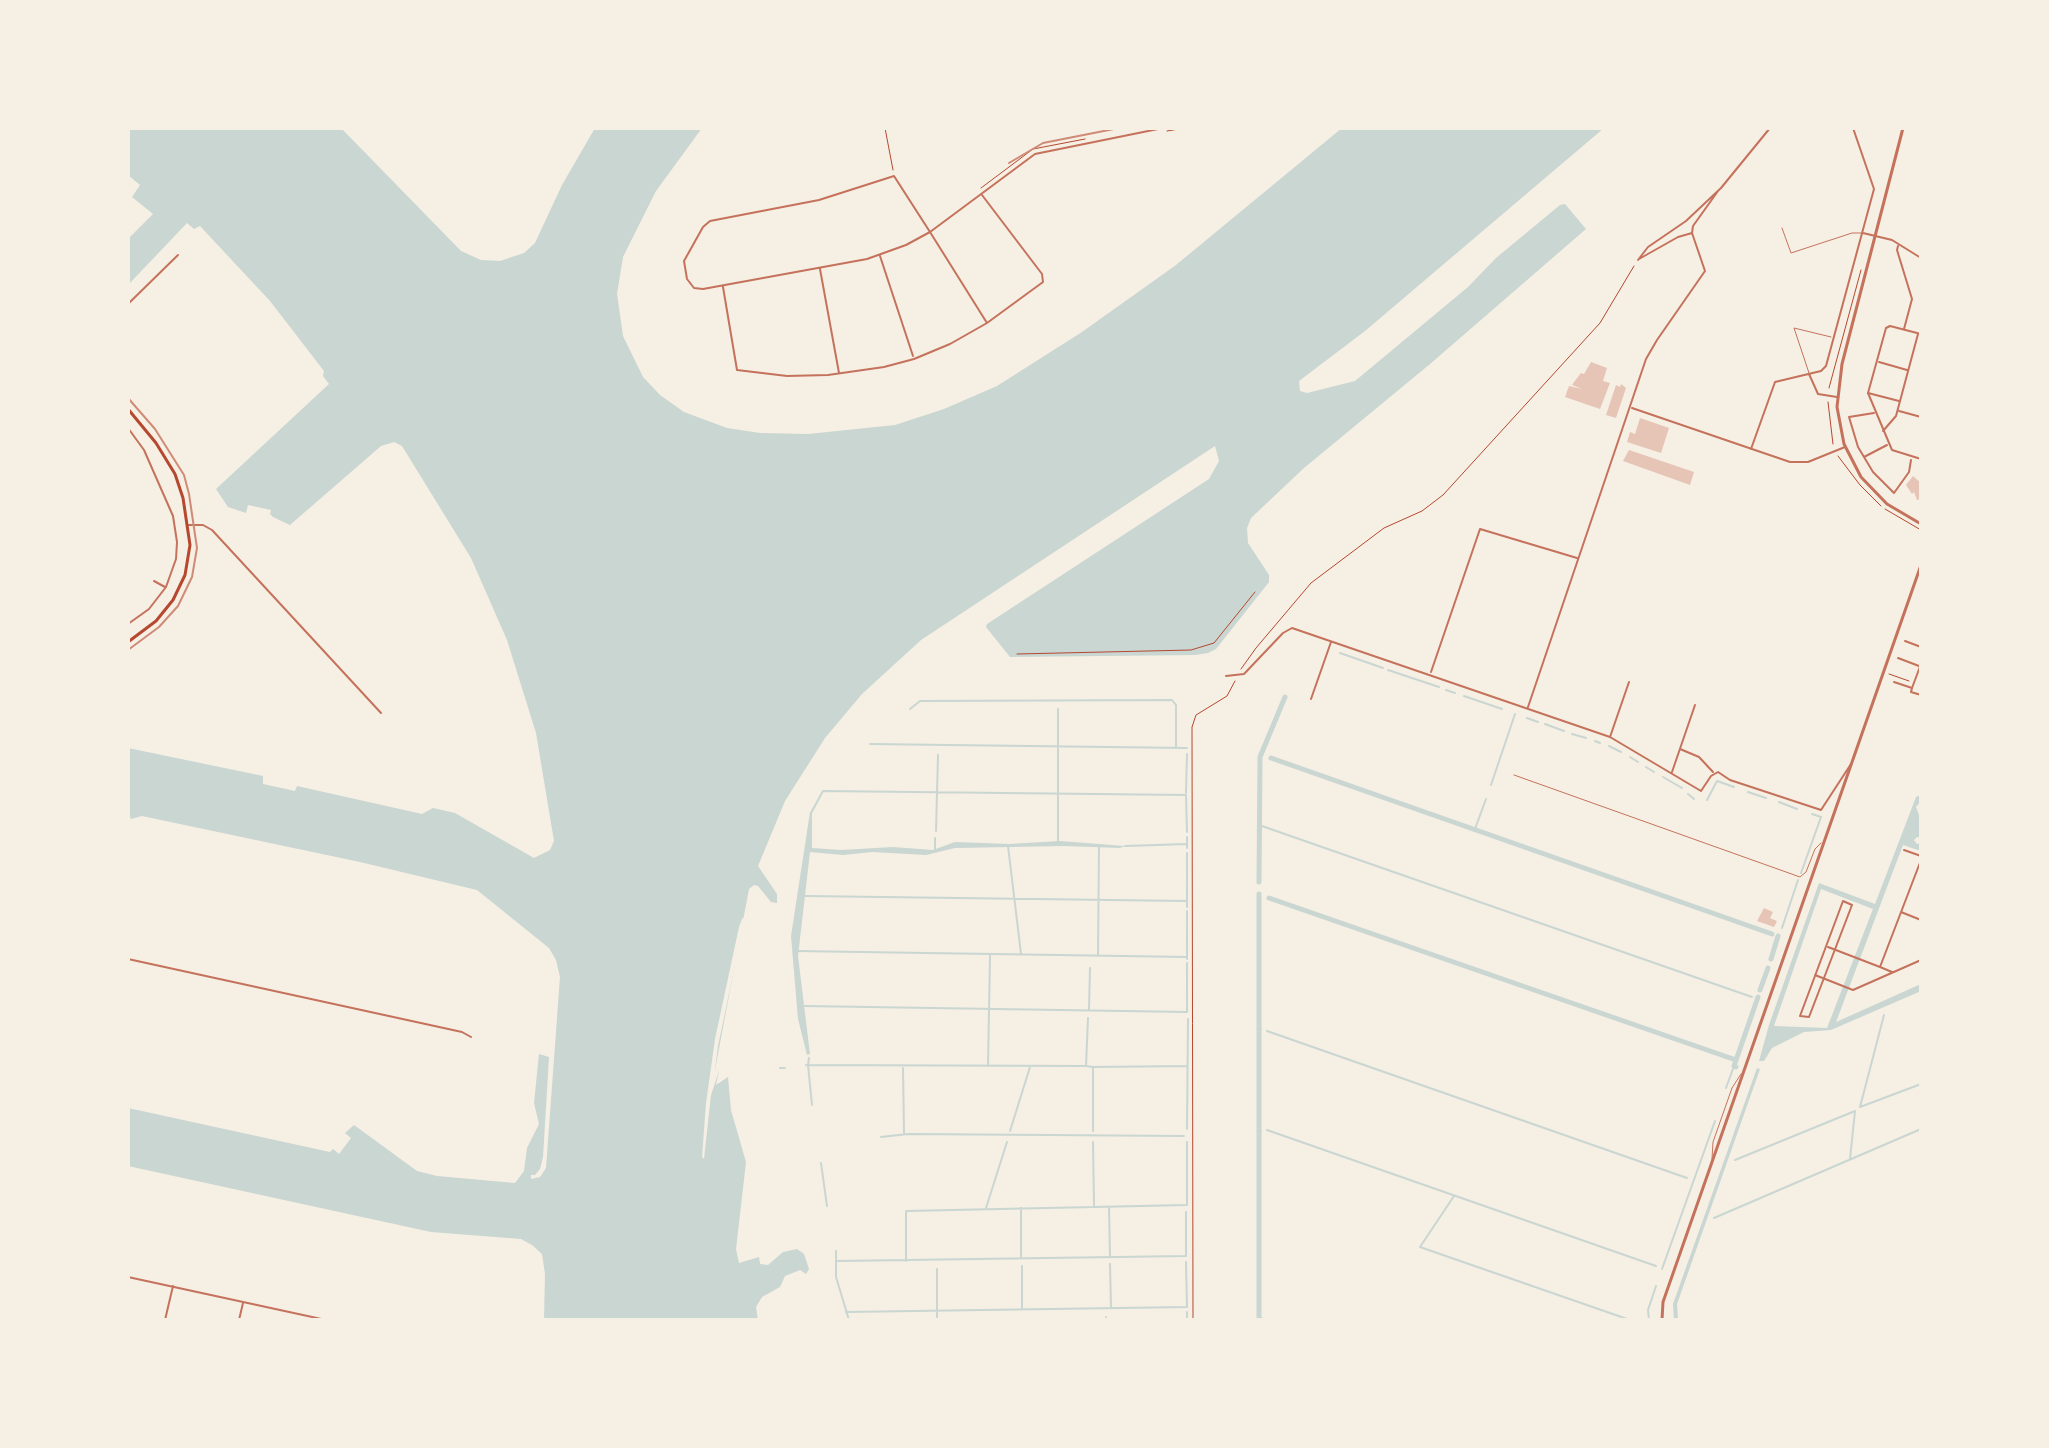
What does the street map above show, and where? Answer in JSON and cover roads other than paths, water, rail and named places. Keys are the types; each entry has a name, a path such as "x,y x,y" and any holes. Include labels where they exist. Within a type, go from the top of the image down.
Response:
{"main road":[{"path":"128,409 173,469 188,525 188,562 179,591 160,617 128,642"}],"street":[{"path":"987,323 930,232 894,176 819,200 710,221 704,225 685,258 687,279 694,288 723,286 879,255 930,232 1035,154 1163,128"},
{"path":"1527,708 1651,349 1705,271 1692,233 1693,226 1770,128"},
{"path":"1751,449 1775,382 1821,371 1826,366 1874,189 1853,128"},
{"path":"1903,128 1841,369 1837,397 1845,447 1861,477 1892,508 1921,524"},
{"path":"1692,233 1678,237 1638,260 1648,247 1686,221 1721,188"},
{"path":"723,286 737,370 787,376 839,374 914,359 950,344 987,323 1040,286 1043,278 981,194"},
{"path":"1862,233 1891,240 1921,258"},
{"path":"1899,245 1897,250 1912,299 1904,329"},
{"path":"128,304 178,255"},
{"path":"879,255 914,359"},
{"path":"820,268 839,374"},
{"path":"1883,431 1891,425 1897,411 1920,334 1890,326 1886,328 1868,393 1875,413 1883,431 1889,444 1898,453 1921,459"},
{"path":"1876,361 1909,370"},
{"path":"1809,373 1816,392 1837,397"},
{"path":"1868,393 1900,401"},
{"path":"1631,407 1796,463 1808,462 1845,447"},
{"path":"1897,411 1921,417"},
{"path":"1875,413 1849,417 1852,431 1863,458 1894,493 1909,472 1912,458"},
{"path":"128,428 144,450 173,516 177,542 176,559 166,587 149,609 128,624"},
{"path":"1863,458 1889,444"},
{"path":"188,525 203,525 212,530 381,713"},
{"path":"1430,674 1480,529 1579,559"},
{"path":"1662,1320 1663,1302 1921,565"},
{"path":"154,581 166,587"},
{"path":"1226,676 1244,674 1288,629 1297,629 1610,737 1701,791 1714,773"},
{"path":"1311,699 1332,641"},
{"path":"1905,641 1921,647"},
{"path":"1898,658 1920,665 1911,692 1921,695"},
{"path":"1610,737 1629,682"},
{"path":"1894,682 1912,688"},
{"path":"1672,773 1695,705"},
{"path":"1680,749 1702,759 1714,773 1821,810 1843,772 1852,763"},
{"path":"1880,967 1921,858 1904,850"},
{"path":"1843,901 1852,905 1835,950 1809,1017 1800,1016 1843,901"},
{"path":"1901,912 1921,920"},
{"path":"1826,946 1893,972"},
{"path":"128,959 462,1032 471,1037"},
{"path":"1815,975 1850,989 1921,960"},
{"path":"128,1277 326,1320"},
{"path":"165,1320 173,1286"},
{"path":"239,1320 243,1302"}],"lane":[{"path":"1782,228 1791,253 1852,233 1862,233"},
{"path":"1809,373 1794,328 1834,338"},
{"path":"1514,775 1800,877 1806,872 1815,849 1824,842"}],"waterway":[{"path":"1340,653 1383,668"},
{"path":"1388,670 1439,687"},
{"path":"1446,690 1455,693"},
{"path":"1464,696 1502,709"},
{"path":"1259,882 1260,757 1285,697"},
{"path":"910,709 920,701 1172,700 1176,705 1176,747"},
{"path":"1058,709 1058,843"},
{"path":"1491,785 1515,714"},
{"path":"1527,718 1538,722"},
{"path":"1545,724 1564,731"},
{"path":"1572,734 1586,738"},
{"path":"1595,741 1600,743"},
{"path":"870,744 1187,748"},
{"path":"1609,746 1621,752"},
{"path":"1186,793 1187,754"},
{"path":"936,831 938,755"},
{"path":"1630,757 1638,762"},
{"path":"1271,758 1772,934"},
{"path":"1646,767 1654,772"},
{"path":"1663,777 1682,788"},
{"path":"1707,800 1717,781 1734,787"},
{"path":"811,813 823,791 1186,795 1187,832"},
{"path":"1748,792 1766,798"},
{"path":"1688,794 1694,799"},
{"path":"1475,829 1486,799"},
{"path":"1779,802 1797,809"},
{"path":"1801,873 1821,817 1812,814"},
{"path":"1259,825 1752,997"},
{"path":"1187,837 1187,848"},
{"path":"935,838 935,851"},
{"path":"1125,846 1187,844"},
{"path":"1008,846 1021,954"},
{"path":"1098,955 1099,846"},
{"path":"1187,853 1187,907"},
{"path":"1782,928 1798,880"},
{"path":"1259,894 1259,1320"},
{"path":"805,896 1187,901"},
{"path":"1269,898 1736,1060"},
{"path":"1187,911 1187,959"},
{"path":"1771,959 1778,936"},
{"path":"797,951 1187,957"},
{"path":"988,1065 990,955"},
{"path":"805,1006 1187,1012 1187,963"},
{"path":"1089,1009 1090,968"},
{"path":"1760,990 1768,968"},
{"path":"1736,1067 1758,997"},
{"path":"1884,1015 1860,1107 1921,1084"},
{"path":"1088,1018 1086,1066 1093,1067 1093,1131"},
{"path":"1187,1129 1188,1019"},
{"path":"1267,1031 1687,1178"},
{"path":"806,1065 809,1058"},
{"path":"812,1105 808,1065 1086,1066"},
{"path":"1093,1067 1187,1066"},
{"path":"1726,1088 1734,1066"},
{"path":"1010,1131 1030,1067"},
{"path":"780,1068 785,1068"},
{"path":"903,1068 904,1133"},
{"path":"1735,1160 1855,1111 1850,1159"},
{"path":"1662,1269 1715,1121"},
{"path":"1714,1218 1921,1129"},
{"path":"1267,1130 1656,1266"},
{"path":"881,1137 908,1134 1184,1136"},
{"path":"986,1208 1007,1142"},
{"path":"1093,1142 1094,1206"},
{"path":"906,1261 906,1211 1187,1205 1187,1142"},
{"path":"821,1163 827,1206"},
{"path":"1454,1196 1420,1247 1630,1320"},
{"path":"1109,1207 1110,1256"},
{"path":"1021,1208 1021,1258"},
{"path":"837,1261 1186,1256 1186,1212"},
{"path":"836,1251 836,1277 849,1320"},
{"path":"846,1312 1187,1307 1186,1262"},
{"path":"1110,1264 1111,1308"},
{"path":"1022,1266 1022,1308"},
{"path":"937,1269 937,1320"},
{"path":"1649,1320 1648,1310 1656,1286"},
{"path":"1187,1312 1187,1320"},
{"path":"1259,1317 1263,1319"}],"railway":[{"path":"1009,163 1043,143 1119,128"},
{"path":"128,398 155,429 184,475 197,548 192,577 178,606 159,627 128,650"}]}
